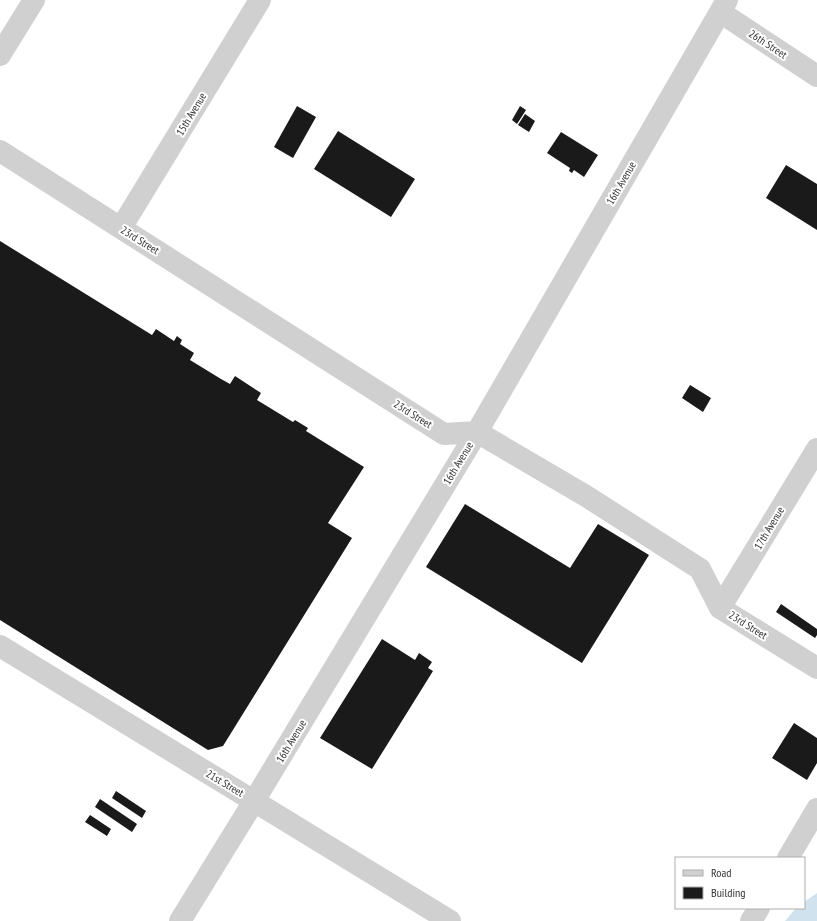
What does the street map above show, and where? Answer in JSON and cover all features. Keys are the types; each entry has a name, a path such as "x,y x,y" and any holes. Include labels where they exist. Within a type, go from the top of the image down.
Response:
{"lane":[{"path":"0,55 34,0"},
{"name":"15th Avenue","path":"121,228 260,0"},
{"name":"26th Street","path":"723,6 817,76"},
{"name":"16th Avenue","path":"180,921 477,432 723,6"},
{"name":"23rd Street","path":"0,151 444,434 477,432 586,496 700,569 720,608 817,668"},
{"name":"17th Avenue","path":"720,608 817,449"},
{"name":"21st Street","path":"0,646 450,921"},
{"path":"789,857 817,809"},
{"path":"751,921 758,909"}],"water":[{"path":"817,893 817,921 785,921 795,909 805,909 805,901"}],"building":[{"path":"297,106 316,117 293,158 274,147"},
{"path":"520,106 526,110 517,124 512,120"},
{"path":"525,114 535,121 529,132 518,125"},
{"path":"338,131 415,179 391,217 314,169"},
{"path":"561,132 598,155 584,177 574,170 572,173 569,171 570,168 547,153"},
{"path":"786,165 817,184 817,230 766,198"},
{"path":"0,241 152,335 156,329 174,341 177,336 182,340 180,344 194,353 190,360 230,384 235,376 261,393 257,400 293,422 295,420 308,428 306,431 364,467 328,523 352,538 223,746 208,750 0,620"},
{"path":"690,385 711,398 703,412 682,398"},
{"path":"465,504 570,568 598,524 649,555 582,663 426,567"},
{"path":"781,604 817,629 817,635 815,638 776,612"},
{"path":"382,639 415,660 419,653 432,662 428,668 433,671 372,769 320,738"},
{"path":"794,723 817,738 817,763 807,780 772,758"},
{"path":"116,791 146,811 142,818 112,798"},
{"path":"100,799 137,824 132,832 95,807"},
{"path":"90,815 111,829 107,836 85,822"}]}
